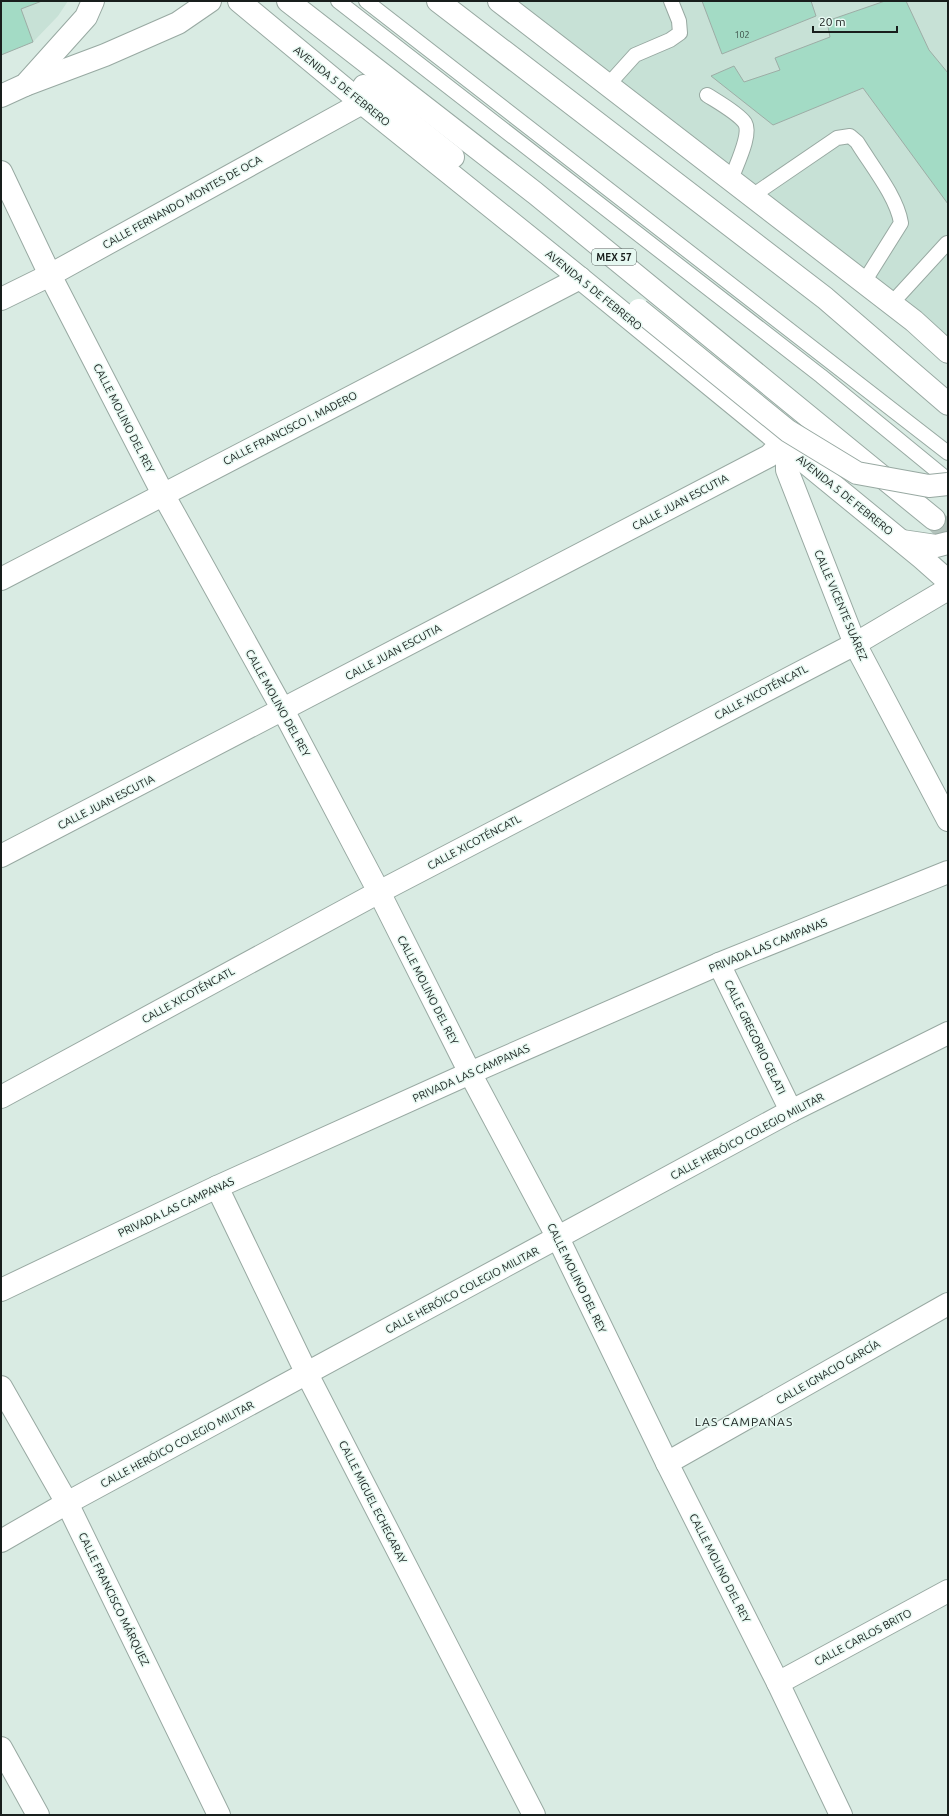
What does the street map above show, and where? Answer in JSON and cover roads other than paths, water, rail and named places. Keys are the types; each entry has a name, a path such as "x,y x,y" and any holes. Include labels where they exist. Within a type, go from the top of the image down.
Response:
{"main road":[{"path":"24,85 86,17 93,1"},
{"path":"1,96 24,85 105,55 178,23 210,1"},
{"name":"AVENIDA 5 DE FEBRERO","path":"239,1 362,104 580,278 948,580"},
{"path":"256,1 409,121 788,431 857,473 929,486 948,484"},
{"name":"MEX 57","path":"288,1 535,193 934,519"},
{"path":"438,1 825,298 948,404"},
{"path":"509,5 608,85 892,303 948,352"},
{"name":"CALLE FERNANDO MONTES DE OCA","path":"1,299 50,275 362,104"},
{"name":"CALLE MOLINO DEL REY","path":"1,172 50,275 163,494 283,710 379,892 470,1073 558,1238 667,1463 778,1683 841,1815"},
{"name":"CALLE FRANCISCO I. MADERO","path":"1,579 580,278"},
{"path":"914,321 948,339"},
{"name":"CALLE VICENTE SUÁREZ","path":"784,445 787,470 855,644 948,820"},
{"name":"CALLE JUAN ESCUTIA","path":"1,856 769,456 784,445"},
{"path":"902,541 936,546 948,543"},
{"name":"CALLE XICOTÉNCATL","path":"1,1097 379,892 855,644 948,589"},
{"name":"PRIVADA LAS CAMPANAS","path":"1,1290 216,1187 470,1073 719,964 948,872"},
{"name":"CALLE GREGORIO GELATI","path":"719,964 791,1110"},
{"name":"CALLE HERÓICO COLEGIO MILITAR","path":"1,1541 67,1503 558,1238 791,1110 948,1033"},
{"name":"CALLE MIGUEL ECHEGARAY","path":"216,1187 307,1374 534,1815"},
{"name":"CALLE IGNACIO GARCÍA","path":"667,1463 948,1304"},
{"name":"CALLE FRANCISCO MÁRQUEZ","path":"1,1387 67,1503 219,1815"},
{"name":"CALLE CARLOS BRITO","path":"778,1683 948,1591"},
{"path":"1,1748 38,1815"}],"lane":[{"path":"338,1 821,376 948,480"},
{"path":"366,1 948,453"},
{"path":"608,85 635,55 670,40 680,33 679,21 671,1"},
{"path":"707,95 739,117 746,124 748,135 731,180"},
{"path":"752,196 837,138 850,136 857,142 893,200 899,211 901,223 864,282"},
{"path":"892,303 948,243"}],"tunnel":[{"path":"934,519 948,533"}],"district":[{"name":"LAS CAMPANAS","path":"744,1421"}]}
